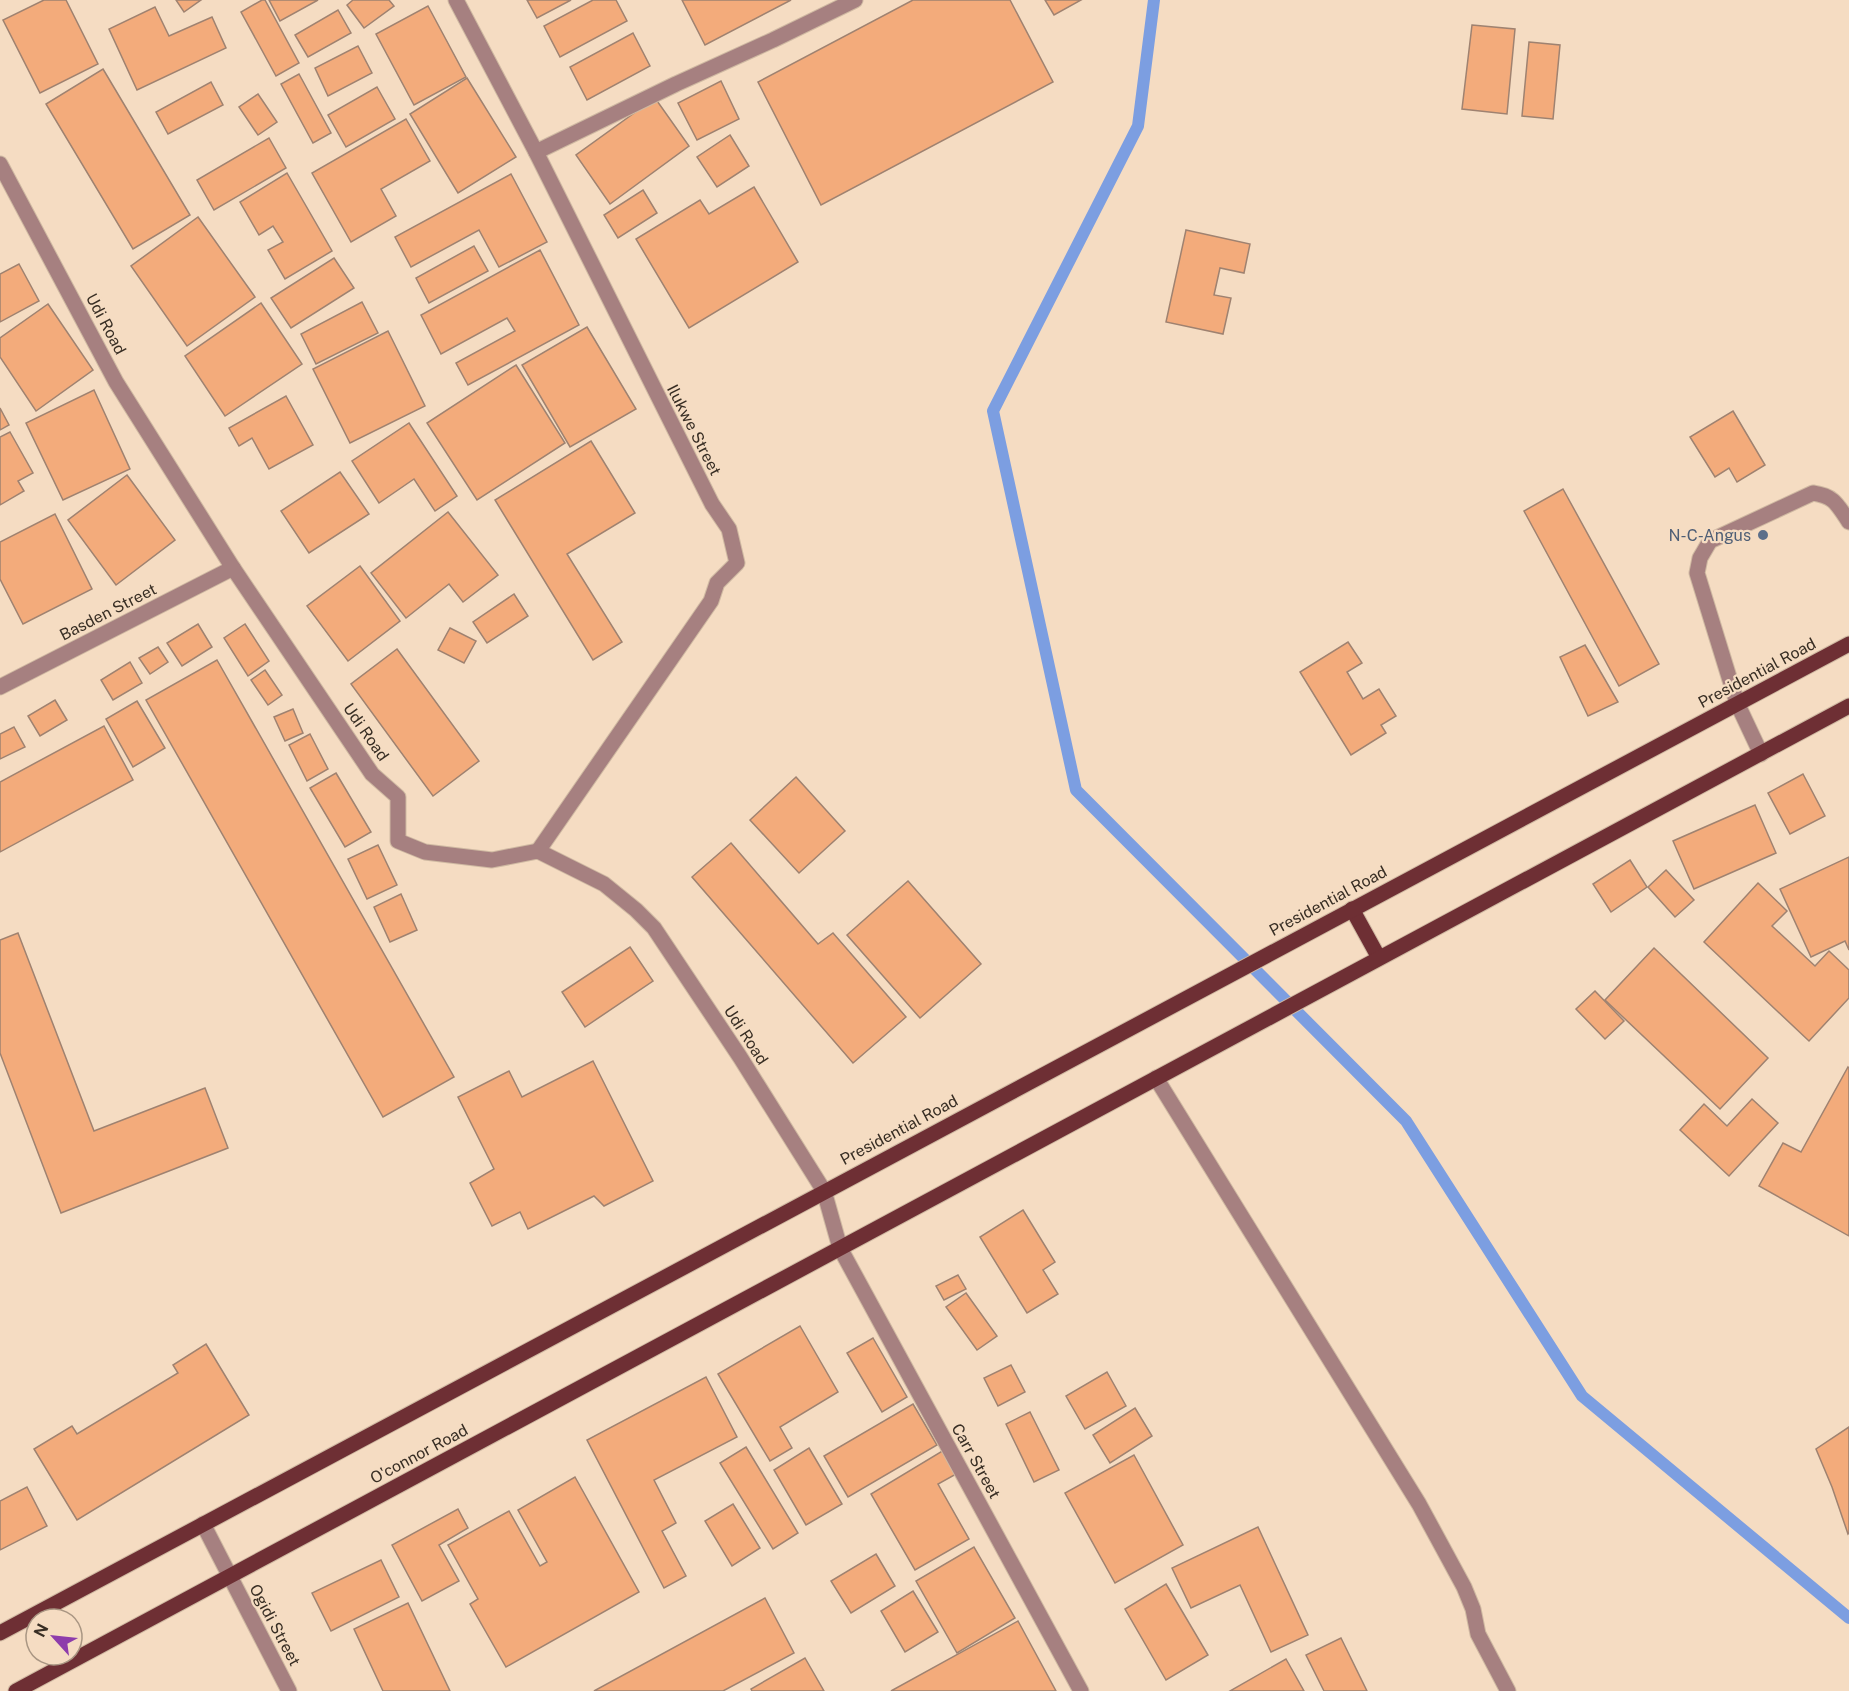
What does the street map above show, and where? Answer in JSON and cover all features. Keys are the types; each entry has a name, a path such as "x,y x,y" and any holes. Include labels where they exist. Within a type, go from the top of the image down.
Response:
{"main road":[{"name":"Presidential Road","path":"824,1191 1849,644"},
{"path":"840,1248 1849,706"},
{"path":"1351,909 1377,958"},
{"path":"0,1633 824,1191"},
{"name":"O'connor Road","path":"16,1691 840,1248"}],"street":[{"name":"Ilukwe Street","path":"456,0 536,152 712,504 729,529 737,563 717,584 711,601 538,851"},
{"path":"536,152 855,0"},
{"name":"Udi Road","path":"0,164 116,382 233,568 372,774 398,797 398,842 425,852 492,860 538,851 604,884 654,928 740,1057 824,1191 840,1248"},
{"path":"1761,754 1737,703 1697,573 1700,558 1710,541 1813,493 1828,495 1849,522"},
{"name":"Basden Street","path":"0,687 233,568"},
{"path":"1158,1077 1419,1504 1464,1587 1473,1609 1478,1634 1508,1691"},
{"name":"Carr Street","path":"840,1248 1081,1691"},
{"name":"Ogidi Street","path":"203,1524 289,1691"}],"building":[{"path":"44,0 66,0 98,64 40,93 3,20"},
{"path":"176,0 201,0 184,12"},
{"path":"265,0 299,63 276,76 241,12"},
{"path":"269,0 318,0 280,21"},
{"path":"353,0 389,0 394,6 364,28 347,5"},
{"path":"527,0 571,0 537,18"},
{"path":"593,0 616,0 627,21 560,57 544,26"},
{"path":"682,0 791,0 705,45"},
{"path":"913,0 1010,0 1053,82 821,205 758,82"},
{"path":"1045,0 1081,0 1054,15"},
{"path":"428,6 466,77 414,105 376,34"},
{"path":"155,7 169,36 212,17 226,48 137,90 109,29"},
{"path":"338,10 351,33 308,57 295,35"},
{"path":"1472,25 1515,29 1507,114 1462,109"},
{"path":"633,33 650,66 587,100 570,67"},
{"path":"1529,42 1560,45 1553,119 1522,116"},
{"path":"358,46 372,73 328,96 315,68"},
{"path":"103,69 190,215 133,249 46,104"},
{"path":"299,74 331,133 313,143 281,84"},
{"path":"467,78 516,157 458,193 410,114"},
{"path":"721,81 739,119 697,140 678,103"},
{"path":"211,82 223,105 168,134 156,112"},
{"path":"377,87 395,119 346,147 328,115"},
{"path":"258,94 277,122 258,135 239,107"},
{"path":"655,98 689,146 610,204 576,155"},
{"path":"406,119 430,161 381,189 396,216 351,242 312,173"},
{"path":"730,135 749,166 717,187 697,157"},
{"path":"269,138 286,168 214,210 197,180"},
{"path":"287,173 332,251 285,279 268,250 283,242 273,226 259,235 240,202"},
{"path":"511,174 547,242 499,267 479,230 411,267 395,237"},
{"path":"754,187 798,262 689,328 636,239 700,200 709,214"},
{"path":"643,190 657,213 618,238 604,215"},
{"path":"198,217 255,297 187,346 131,266"},
{"path":"1186,230 1250,244 1244,273 1220,268 1214,295 1231,298 1223,334 1166,322"},
{"path":"474,246 488,271 429,303 416,278"},
{"path":"540,250 579,325 468,385 456,363 515,331 507,318 441,354 421,315"},
{"path":"334,258 354,288 291,328 271,298"},
{"path":"19,264 39,301 0,322 0,274"},
{"path":"362,302 378,333 316,364 301,334"},
{"path":"261,303 302,364 225,416 185,356"},
{"path":"48,304 93,370 36,411 0,357 0,338"},
{"path":"587,327 636,409 570,447 522,365"},
{"path":"388,331 425,406 350,443 313,369"},
{"path":"516,365 565,443 477,500 427,423"},
{"path":"94,390 130,469 63,500 26,423"},
{"path":"286,396 313,445 269,469 252,438 239,446 229,428"},
{"path":"0,408 9,425 0,430"},
{"path":"1733,411 1765,465 1737,482 1729,468 1715,477 1690,437"},
{"path":"409,423 457,496 435,511 414,479 379,503 352,461"},
{"path":"10,432 33,473 18,481 24,491 0,505 0,437"},
{"path":"591,441 635,513 567,554 622,642 593,660 495,500"},
{"path":"340,472 369,514 309,553 281,511"},
{"path":"127,475 175,540 116,585 68,520"},
{"path":"1563,489 1659,664 1619,686 1524,511"},
{"path":"448,512 498,575 463,602 449,584 406,618 371,573"},
{"path":"55,514 92,589 23,624 0,579 0,542"},
{"path":"360,566 400,621 348,661 307,606"},
{"path":"514,594 528,616 487,643 473,622"},
{"path":"198,624 212,647 182,666 167,643"},
{"path":"245,624 269,661 248,676 224,638"},
{"path":"450,628 476,641 464,663 438,650"},
{"path":"1348,642 1362,663 1347,672 1363,699 1379,689 1396,716 1381,725 1386,733 1351,755 1300,672"},
{"path":"1585,645 1618,702 1588,716 1560,657"},
{"path":"158,647 168,662 150,674 139,658"},
{"path":"397,649 479,761 433,796 351,684"},
{"path":"217,660 454,1077 383,1117 146,700"},
{"path":"130,662 142,683 113,700 101,680"},
{"path":"265,670 282,695 268,705 251,680"},
{"path":"55,700 67,720 40,736 28,716"},
{"path":"137,701 165,748 133,767 106,719"},
{"path":"293,709 303,733 285,741 274,717"},
{"path":"104,726 133,780 0,852 0,782"},
{"path":"14,727 25,747 0,759 0,734"},
{"path":"310,734 328,769 307,781 289,745"},
{"path":"336,773 371,832 345,847 310,788"},
{"path":"1803,774 1825,816 1790,834 1768,793"},
{"path":"796,777 845,831 799,873 750,820"},
{"path":"1755,805 1776,853 1694,889 1673,841"},
{"path":"731,843 818,944 833,933 906,1017 853,1063 692,877"},
{"path":"378,845 397,885 367,899 348,859"},
{"path":"1849,857 1849,950 1845,941 1811,957 1780,889"},
{"path":"1630,860 1647,887 1611,912 1593,884"},
{"path":"1666,870 1694,900 1675,917 1648,887"},
{"path":"908,881 981,964 920,1018 847,935"},
{"path":"1758,883 1787,911 1772,926 1815,966 1829,951 1849,970 1849,998 1809,1041 1704,942"},
{"path":"401,894 417,930 390,942 374,907"},
{"path":"18,933 94,1131 205,1088 228,1148 61,1213 0,1053 0,940"},
{"path":"630,947 653,981 585,1027 562,992"},
{"path":"1654,948 1768,1058 1720,1109 1605,1000"},
{"path":"1595,991 1624,1021 1605,1039 1576,1009"},
{"path":"593,1061 653,1181 604,1206 594,1196 528,1229 520,1212 492,1226 470,1183 494,1169 458,1097 509,1071 522,1097"},
{"path":"1848,1067 1849,1236 1759,1186 1783,1143 1801,1152"},
{"path":"1752,1099 1778,1123 1729,1176 1680,1130 1704,1104 1727,1126"},
{"path":"1023,1210 1055,1262 1043,1270 1058,1294 1027,1313 980,1237"},
{"path":"958,1275 966,1289 944,1300 936,1286"},
{"path":"966,1293 997,1336 977,1350 946,1307"},
{"path":"800,1326 838,1392 780,1427 792,1448 770,1461 718,1374"},
{"path":"873,1338 907,1397 882,1412 847,1353"},
{"path":"206,1344 249,1415 77,1520 34,1449 72,1426 77,1434 178,1373 173,1365"},
{"path":"1011,1365 1025,1392 998,1406 984,1378"},
{"path":"1107,1372 1126,1406 1085,1429 1066,1396"},
{"path":"706,1377 737,1437 654,1480 676,1523 662,1531 686,1576 664,1588 587,1440"},
{"path":"913,1404 937,1445 848,1497 824,1456"},
{"path":"1135,1408 1152,1436 1110,1463 1093,1435"},
{"path":"1030,1412 1059,1470 1034,1482 1006,1424"},
{"path":"1849,1427 1849,1533 1848,1534 1816,1449"},
{"path":"746,1447 798,1533 773,1549 720,1463"},
{"path":"809,1448 842,1504 806,1525 774,1470"},
{"path":"944,1450 958,1473 938,1484 969,1539 915,1570 871,1494"},
{"path":"1134,1455 1183,1545 1115,1583 1065,1493"},
{"path":"575,1477 639,1592 506,1667 470,1604 478,1599 448,1545 509,1511 540,1566 547,1562 518,1510"},
{"path":"27,1487 47,1526 0,1550 0,1501"},
{"path":"733,1504 760,1548 732,1566 705,1521"},
{"path":"458,1509 468,1528 439,1545 459,1581 422,1601 392,1545"},
{"path":"1258,1527 1308,1635 1271,1652 1240,1585 1191,1608 1172,1568"},
{"path":"974,1547 1015,1618 957,1653 916,1581"},
{"path":"876,1554 895,1586 851,1613 831,1581"},
{"path":"381,1560 399,1597 331,1631 312,1593"},
{"path":"1166,1584 1208,1655 1166,1680 1125,1609"},
{"path":"913,1591 938,1632 905,1652 881,1611"},
{"path":"765,1598 794,1653 723,1691 594,1691"},
{"path":"408,1603 450,1691 383,1691 354,1629"},
{"path":"1018,1621 1056,1691 891,1691"},
{"path":"1341,1638 1367,1691 1324,1691 1306,1655"},
{"path":"805,1658 824,1691 752,1691 751,1689"},
{"path":"1286,1659 1304,1691 1230,1691"}],"waterway":[{"path":"1154,0 1138,126 993,411 1076,790 1406,1121 1582,1396 1849,1618"}],"place":[{"name":"N-C-Angus","path":"1763,535"}]}
